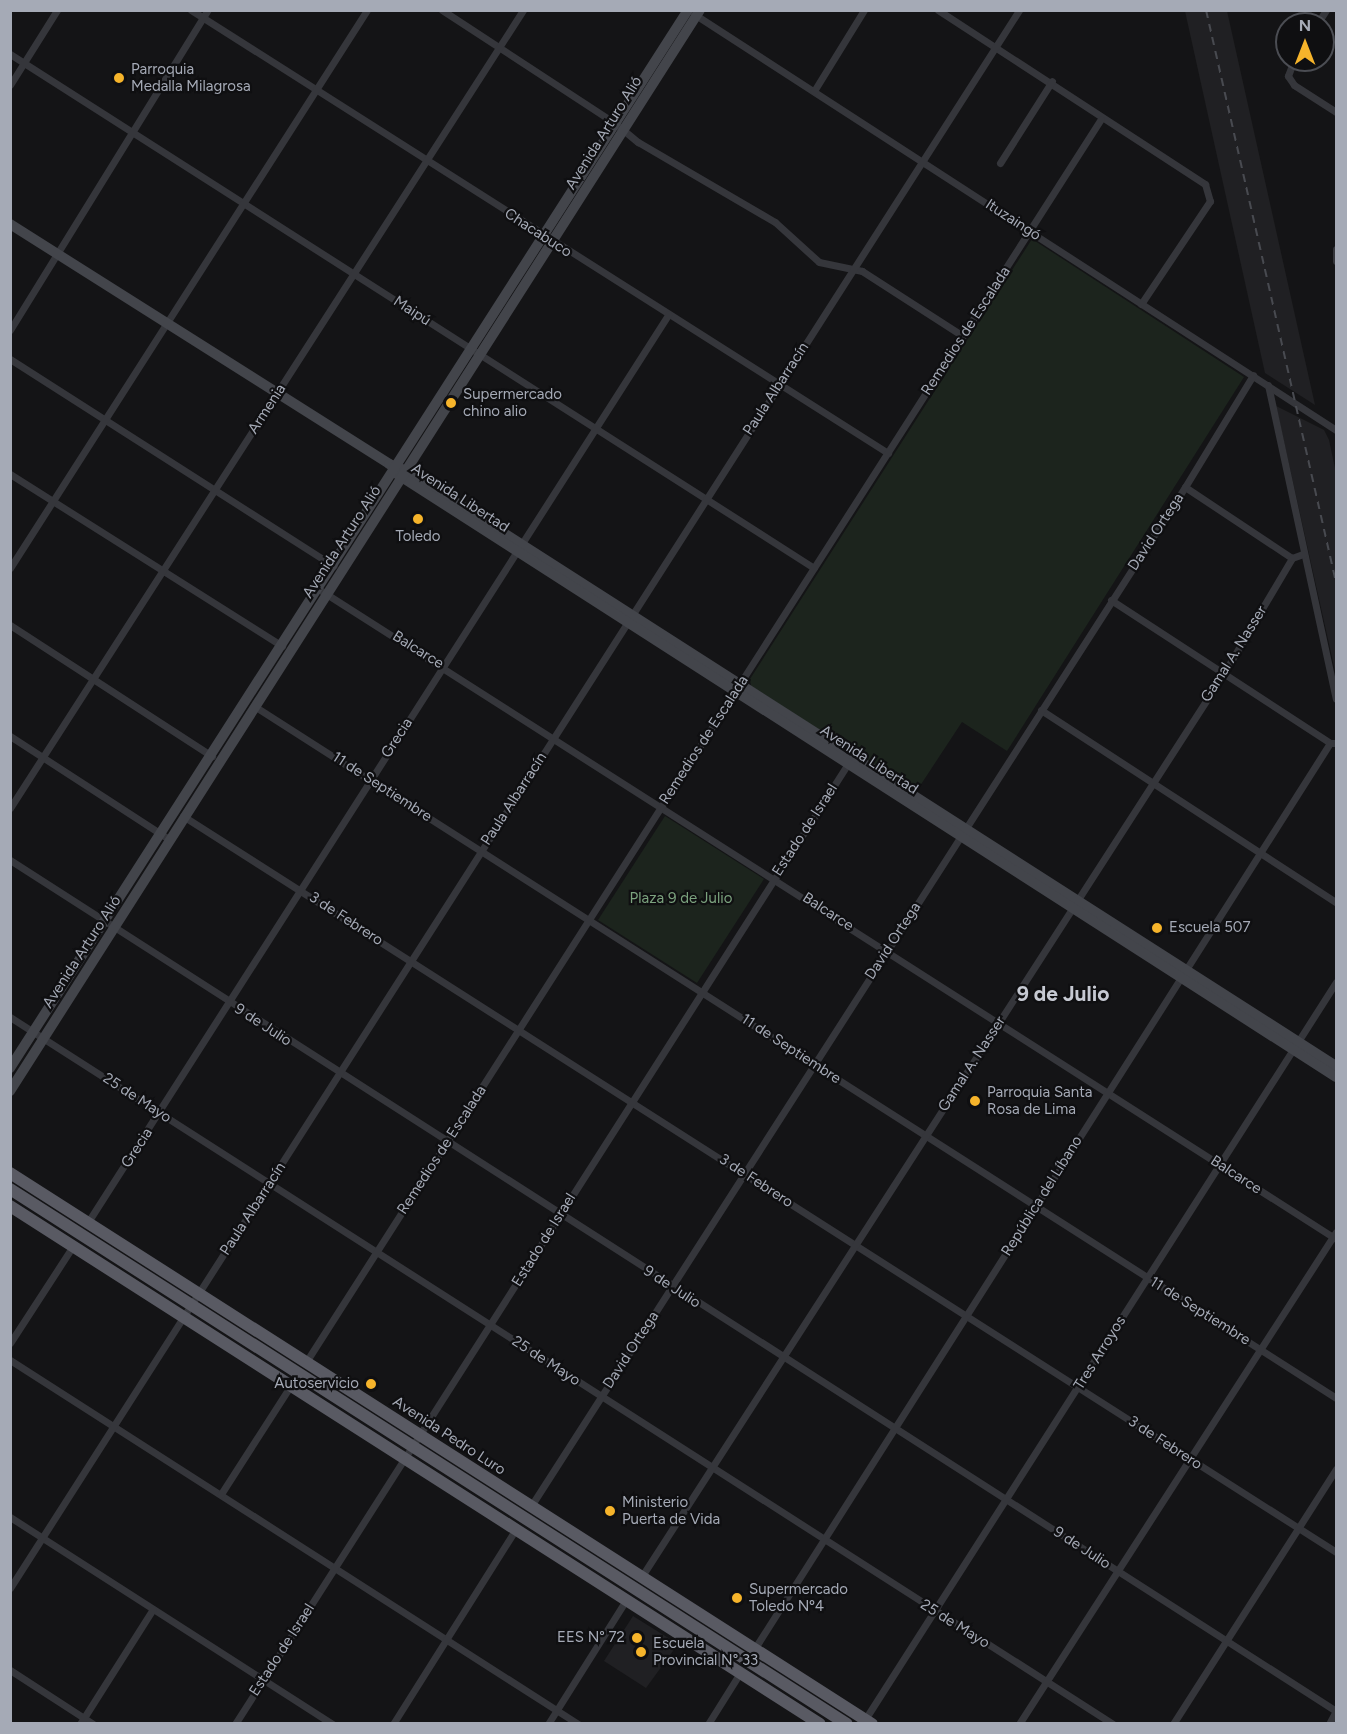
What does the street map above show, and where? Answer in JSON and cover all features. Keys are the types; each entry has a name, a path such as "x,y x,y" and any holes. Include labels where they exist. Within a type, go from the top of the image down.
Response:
{"highway":[{"name":"Avenida Pedro Luro","path":"10,1173 755,1648 867,1722"},
{"name":"Avenida Pedro Luro","path":"10,1189 847,1724"},
{"path":"10,1206 820,1724"}],"main road":[{"name":"Avenida Arturo Alió","path":"548,240 615,123 693,12"},
{"name":"Avenida Arturo Alió","path":"10,1091 185,816 215,758 322,591 342,571 404,475 476,352 548,240 624,130 693,12"},
{"name":"Avenida Libertad","path":"10,224 1183,973 1296,1046 1336,1077"},
{"name":"Avenida Arturo Alió","path":"322,591 332,564 393,467 476,352"},
{"name":"Avenida Arturo Alió","path":"10,1068 174,810 215,758"},
{"name":"Avenida Libertad","path":"1296,1046 1336,1066"}],"street":[{"path":"10,85 57,10"},
{"name":"Chacabuco","path":"191,10 315,92 888,453"},
{"path":"10,330 135,134 208,10"},
{"path":"10,568 367,10"},
{"path":"442,10 615,123 676,166 775,222 819,262 854,268 963,336"},
{"name":"Armenia","path":"10,808 523,10"},
{"path":"814,91 864,10"},
{"path":"938,10 1052,81 1101,119 1200,178 1209,189 1210,201 1141,304"},
{"name":"Paula Albarracín","path":"10,1588 1019,10"},
{"name":"Ituzaingó","path":"693,12 1336,430"},
{"name":"Maipú","path":"10,54 814,568"},
{"path":"1290,72 1288,76 1294,85 1336,112"},
{"path":"1000,163 1052,81"},
{"name":"Remedios de Escalada","path":"306,1362 1101,119"},
{"path":"1336,249 1336,261"},
{"name":"Grecia","path":"88,1222 160,1113 517,547 668,315"},
{"path":"10,359 342,571"},
{"name":"David Ortega","path":"531,1506 1185,487 1253,375"},
{"path":"1268,385 1336,699"},
{"path":"10,474 285,648"},
{"path":"1185,487 1292,558 1303,554"},
{"name":"Gamal A. Nasser","path":"642,1576 1152,781 1224,673 1292,558"},
{"name":"Balcarce","path":"322,591 443,665 1220,1165 1335,1236"},
{"path":"1111,600 1333,743"},
{"path":"10,625 215,758"},
{"name":"11 de Septiembre","path":"250,703 1336,1398"},
{"path":"1041,710 1336,902"},
{"path":"10,736 170,840"},
{"name":"República del Líbano","path":"755,1648 1183,973 1333,743"},
{"name":"Estado de Israel","path":"235,1724 850,760"},
{"name":"3 de Febrero","path":"174,810 1336,1552"},
{"name":"9 de Julio","path":"10,860 105,918 115,929 229,1004 1336,1711"},
{"name":"Tres Arroyos","path":"867,1722 1336,982"},
{"name":"25 de Mayo","path":"10,1017 1113,1724"},
{"path":"1018,1724 1335,1236"},
{"path":"10,1343 73,1246"},
{"path":"10,1360 578,1724"},
{"path":"221,1494 291,1385"},
{"path":"1173,1724 1336,1469"},
{"path":"10,1517 333,1724"},
{"path":"393,1724 516,1529"},
{"path":"549,1724 626,1600"},
{"path":"82,1720 153,1609"},
{"path":"10,1671 82,1720 93,1724"},
{"path":"708,1724 740,1672"},
{"path":"1329,1724 1336,1711"}],"shaded area":[{"path":"1185,11 1227,11 1315,405 1265,373"},
{"path":"1276,406 1324,430 1329,440 1336,473 1336,675"},
{"name":"Escuela Provincial N° 33","path":"633,1616 678,1644 646,1688 604,1661"}],"green space":[{"path":"1032,239 1244,377 1007,751 962,722 916,792 751,686 750,679"},
{"name":"Plaza 9 de Julio","path":"665,816 764,879 697,983 598,920"}],"railway":[{"path":"1206,10 1336,582"}],"place":[{"name":"Parroquia Medalla Milagrosa","path":"119,78"},
{"name":"Supermercado chino alio","path":"451,403"},
{"name":"Toledo","path":"418,519"},
{"name":"Escuela 507","path":"1157,928"},
{"name":"Parroquia Santa Rosa de Lima","path":"975,1101"},
{"name":"Autoservicio","path":"371,1384"},
{"name":"Ministerio Puerta de Vida","path":"610,1511"},
{"name":"Supermercado Toledo Nº4","path":"737,1598"},
{"name":"EES N° 72","path":"637,1638"},
{"name":"Escuela Provincial N° 33","path":"641,1652"}],"district":[{"name":"9 de Julio","path":"1063,994"}]}
